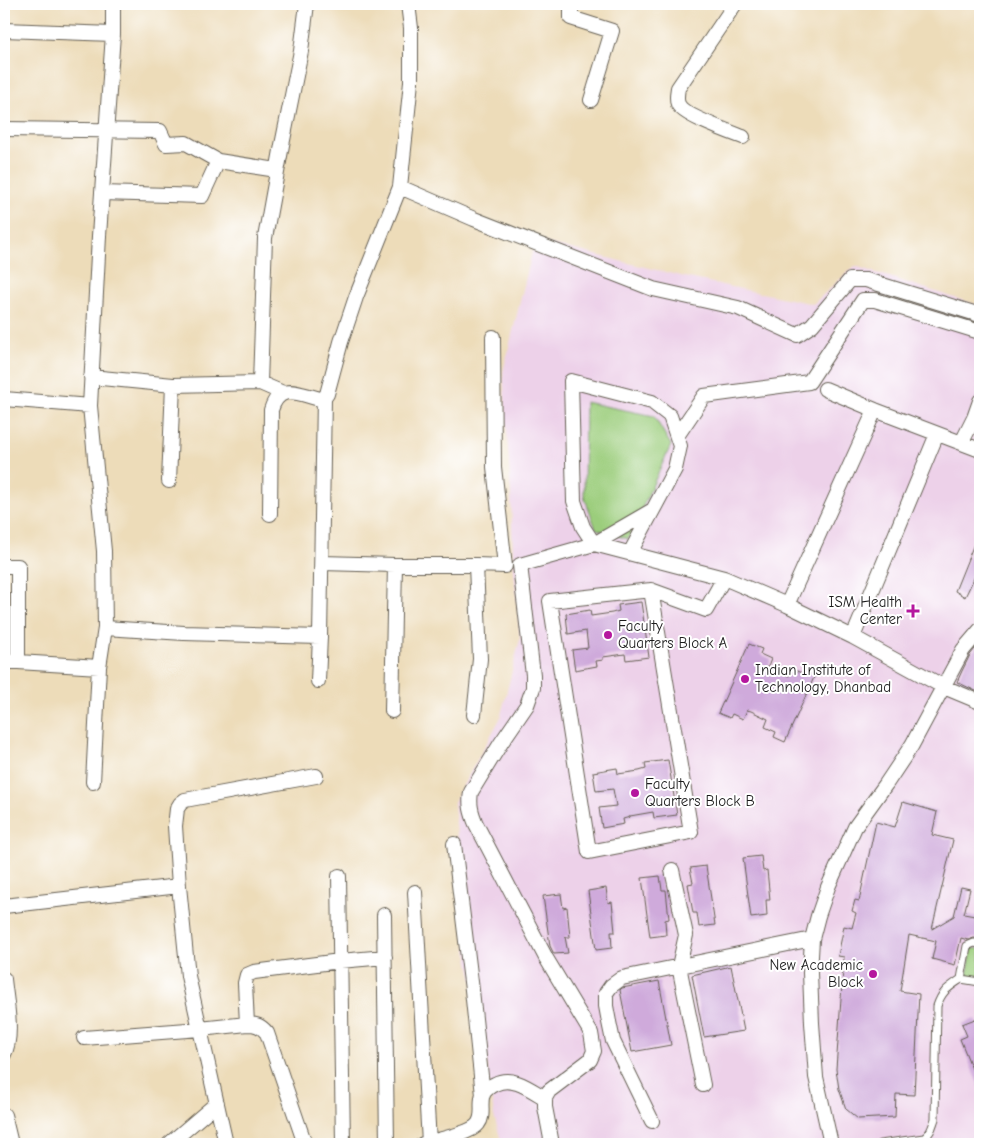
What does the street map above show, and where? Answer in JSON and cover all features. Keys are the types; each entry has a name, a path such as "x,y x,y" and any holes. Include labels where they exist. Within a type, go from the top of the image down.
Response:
{"street":[{"path":"93,782 99,667 105,628 104,551 90,406 106,130 114,34 113,4"},
{"path":"260,383 265,238 301,51 307,4"},
{"path":"318,681 324,398 329,391 341,342 356,297 400,187 410,82 411,28 408,4"},
{"path":"571,4 571,18 612,31 591,100"},
{"path":"735,4 678,88 677,97 678,104 682,110 690,115 743,138"},
{"path":"4,30 114,34"},
{"path":"4,129 160,131 166,144 186,143 218,161 277,170"},
{"path":"102,193 202,196 218,161"},
{"path":"400,187 474,219 653,289 738,308 797,335 812,325 850,280 866,280 980,315"},
{"path":"677,436 704,396 809,382 863,300 875,300 980,332"},
{"path":"322,563 505,566 494,467 493,337"},
{"path":"91,377 173,385 260,383 283,393"},
{"path":"630,553 674,469 680,446 677,436 670,416 652,402 571,382 574,501 582,527 594,544 724,578 853,637 944,686 980,702"},
{"path":"169,481 173,385"},
{"path":"825,389 980,450"},
{"path":"270,514 271,410 273,404 277,397 283,393 293,391 324,398"},
{"path":"4,399 90,406"},
{"path":"962,442 974,418 980,400"},
{"path":"786,605 875,410"},
{"path":"853,637 937,434"},
{"path":"552,1144 544,1107 545,1098 549,1091 590,1060 594,1051 591,1033 546,958 476,824 470,806 471,792 527,705 533,688 520,564 594,544 652,511"},
{"path":"392,711 395,565"},
{"path":"474,715 480,659 476,565"},
{"path":"4,566 18,566 18,662"},
{"path":"650,590 691,832 589,852 550,601 650,590 706,610 724,578"},
{"path":"105,628 184,633 320,637"},
{"path":"831,1144 816,1076 810,972 812,939 818,916 828,887 855,827 912,745 964,650 980,630"},
{"path":"4,662 99,667"},
{"path":"226,1144 188,976 175,826 177,810 180,804 186,800 316,776"},
{"path":"414,892 426,1143 470,1130 478,1125 482,1116 483,1095 454,844"},
{"path":"672,870 686,935 679,966 703,1085"},
{"path":"339,876 343,1144"},
{"path":"4,906 179,886"},
{"path":"384,915 387,1144"},
{"path":"652,1121 613,1041 606,1006 606,992 611,986 622,978 812,939"},
{"path":"247,1024 245,983 247,976 254,972 385,957"},
{"path":"4,979 9,1031 7,1049 4,1054"},
{"path":"84,1038 247,1024 262,1026 267,1033 305,1144"},
{"path":"483,1095 488,1087 498,1082 510,1081 521,1084 545,1098"},
{"path":"170,1144 217,1103"},
{"path":"4,1116 12,1144"}],"lane":[{"path":"961,979 967,946 974,943 980,944"},
{"path":"880,1144 924,1138 929,1134 935,1119 936,1006 945,990 961,979 980,982"}],"shaded area":[{"name":"Indian Institute of Technology, Dhanbad","path":"535,240 689,278 813,304 855,266 980,306 980,1144 502,1144 494,1116 481,1019 468,957 454,802 500,719 520,639 513,559 503,372"}],"green space":[{"path":"585,402 654,416 671,445 628,539 596,529 584,496"},
{"path":"972,948 980,949 980,977 967,975"}],"building":[{"path":"980,529 980,579 975,576 965,597 955,591"},
{"name":"Faculty Quarters Block A","path":"641,602 649,657 626,660 625,654 603,657 603,660 596,661 597,666 575,670 572,650 588,648 586,631 568,634 566,614 590,610 591,616 612,613 619,611 618,605"},
{"path":"980,643 980,693 957,682 970,655"},
{"path":"749,644 762,649 760,654 771,659 768,667 789,676 792,669 804,674 806,668 816,673 785,742 774,737 776,732 765,727 768,719 751,711 747,710 743,719 732,714 730,718 718,713"},
{"name":"Faculty Quarters Block B","path":"668,760 677,815 654,818 653,812 630,816 623,819 624,824 602,828 599,808 616,806 613,789 596,791 593,772 617,768 618,774 639,771 646,769 645,763"},
{"name":"New Academic Block","path":"903,802 937,812 932,835 953,840 932,929 954,916 961,887 970,889 964,914 980,917 980,939 968,940 961,938 955,965 932,959 936,941 909,935 900,991 919,994 914,1095 896,1094 895,1117 858,1119 846,1109 839,1089 836,1069 844,957 838,956 844,926 852,928 856,913 852,911 855,900 859,901 876,822 895,827"},
{"path":"761,856 763,871 767,870 770,900 766,900 767,916 751,918 743,858"},
{"path":"706,866 715,925 699,927 697,913 693,913 688,884 693,883 690,868"},
{"path":"660,876 662,890 666,890 669,919 665,920 666,935 650,937 642,878"},
{"path":"606,888 608,903 612,902 615,932 611,932 612,948 596,950 588,891"},
{"path":"561,894 563,908 567,907 570,937 565,937 568,953 554,954 550,946 543,896"},
{"path":"731,966 744,1031 704,1037 692,975"},
{"path":"659,981 671,1045 632,1052 620,990"},
{"path":"975,1019 980,1033 980,1089 960,1039 967,1036 962,1024"}],"place":[{"name":"ISM Health Center","path":"913,611"},
{"name":"Faculty Quarters Block A","path":"608,635"},
{"name":"Indian Institute of Technology, Dhanbad","path":"745,679"},
{"name":"Faculty Quarters Block B","path":"635,793"},
{"name":"New Academic Block","path":"873,974"}]}
